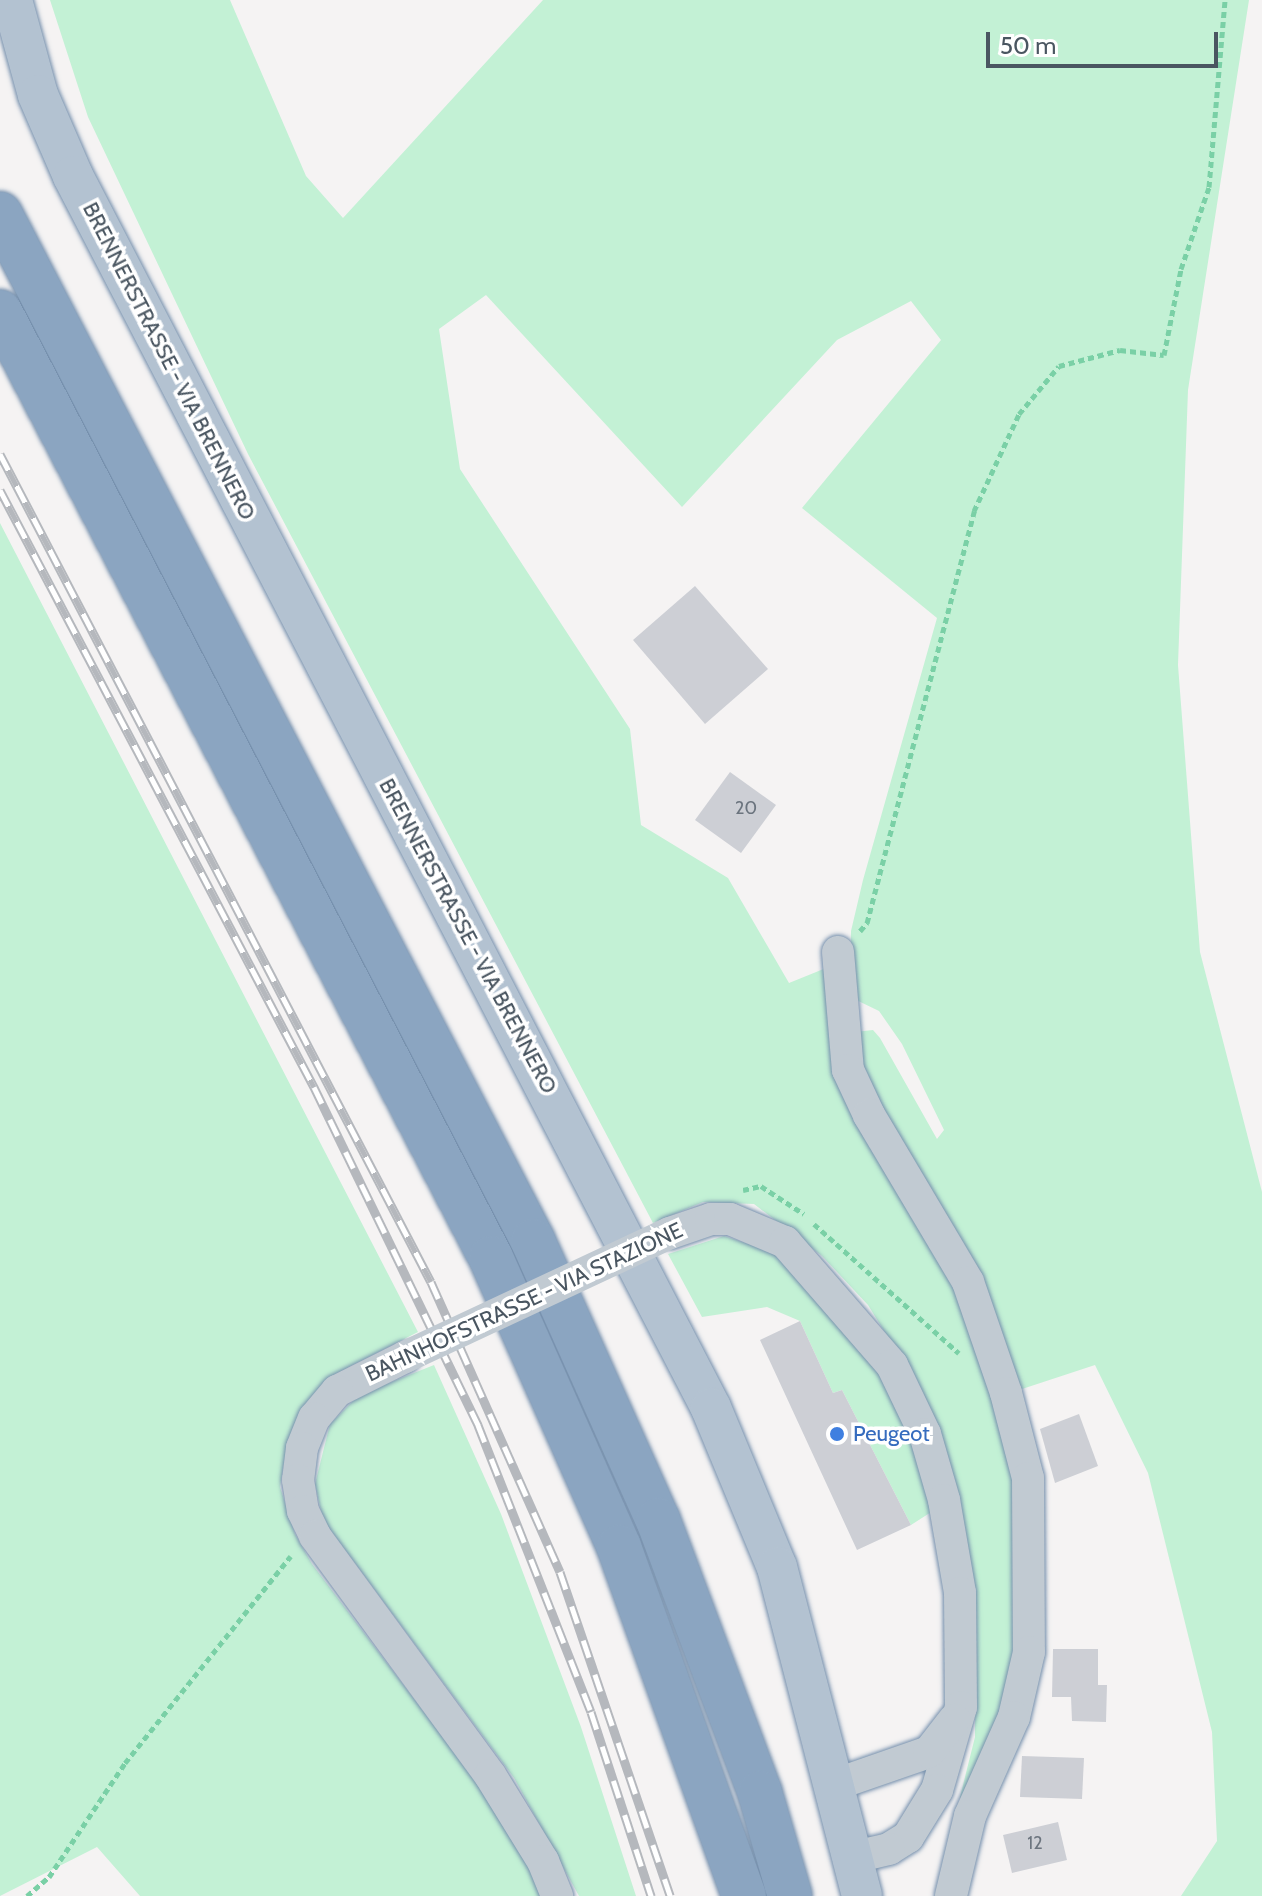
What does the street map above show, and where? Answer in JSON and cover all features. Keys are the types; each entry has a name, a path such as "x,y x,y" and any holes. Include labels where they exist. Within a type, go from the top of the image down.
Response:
{"highway":[{"path":"0,214 533,1241 658,1520 760,1793 790,1896"},
{"path":"0,312 491,1258 619,1547 744,1896"}],"main road":[{"name":"BRENNERSTRASSE - VIA BRENNERO","path":"12,0 38,95 73,176 711,1408 777,1567 862,1896"}],"street":[{"path":"838,952 844,1053 854,1087 968,1282 998,1366 1028,1478 1029,1652 1014,1717 970,1816 951,1896"},
{"path":"730,1219 785,1242 806,1261 892,1365 925,1434 944,1500 960,1593 961,1707 937,1790 908,1837 889,1849 853,1857"},
{"name":"BAHNHOFSTRASSE - VIA STAZIONE","path":"557,1896 543,1861 490,1775 315,1536 298,1480 302,1448 314,1418 337,1391 670,1233 700,1221 730,1219"},
{"path":"834,1785 929,1752 961,1707"}],"path":[{"path":"838,952 867,923 974,511 1019,414 1059,366 1120,350 1164,355 1181,269 1209,187 1225,0"},
{"path":"730,1219 745,1189 761,1186 783,1196 975,1367 998,1366"},
{"path":"27,1896 49,1877 125,1763 231,1625 294,1552 315,1536"}],"green space":[{"path":"50,0 230,0 306,176 343,218 543,0 1249,0 1188,390 1178,665 1200,952 1262,1192 1262,1896 1181,1896 1217,1841 1212,1732 1148,1473 1095,1365 1007,1394 1031,1607 970,1816 960,1797 975,1737 975,1621 902,1360 868,1305 822,1256 754,1204 703,1202 653,1223 248,454 88,117","holes":["486,295 682,507 837,340 911,301 941,340 802,508 937,618 851,931 850,997 879,1011 902,1044 944,1130 937,1139 880,1038 873,1030 855,1032 831,966 789,983 728,878 641,825 630,729 460,469 439,329"]},
{"path":"0,523 418,1332 349,1367 317,1394 285,1457 280,1487 295,1534 312,1564 507,1822 544,1896 140,1896 97,1847 0,1896"},
{"path":"724,1236 773,1252 889,1371 939,1507 911,1525 842,1390 833,1393 800,1321 767,1307 702,1317 668,1254"},
{"path":"434,1365 501,1514 581,1727 636,1896 579,1896 514,1778 323,1520 315,1484 330,1424 359,1395"}],"building":[{"path":"695,586 768,669 705,724 633,640"},
{"path":"730,772 776,805 741,853 695,820"},
{"path":"800,1321 833,1393 842,1390 911,1525 857,1550 760,1340"},
{"path":"1079,1414 1098,1466 1055,1483 1040,1429"},
{"path":"1053,1649 1098,1649 1098,1685 1107,1685 1106,1722 1072,1721 1071,1697 1052,1697"},
{"path":"1022,1756 1084,1758 1082,1799 1020,1797"},
{"path":"1058,1822 1067,1860 1012,1873 1003,1835"}],"railway":[{"path":"0,454 431,1282 560,1572 670,1896"},
{"path":"0,490 314,1087 478,1425 591,1712 651,1896"}],"place":[{"name":"Peugeot","path":"837,1434"}]}
